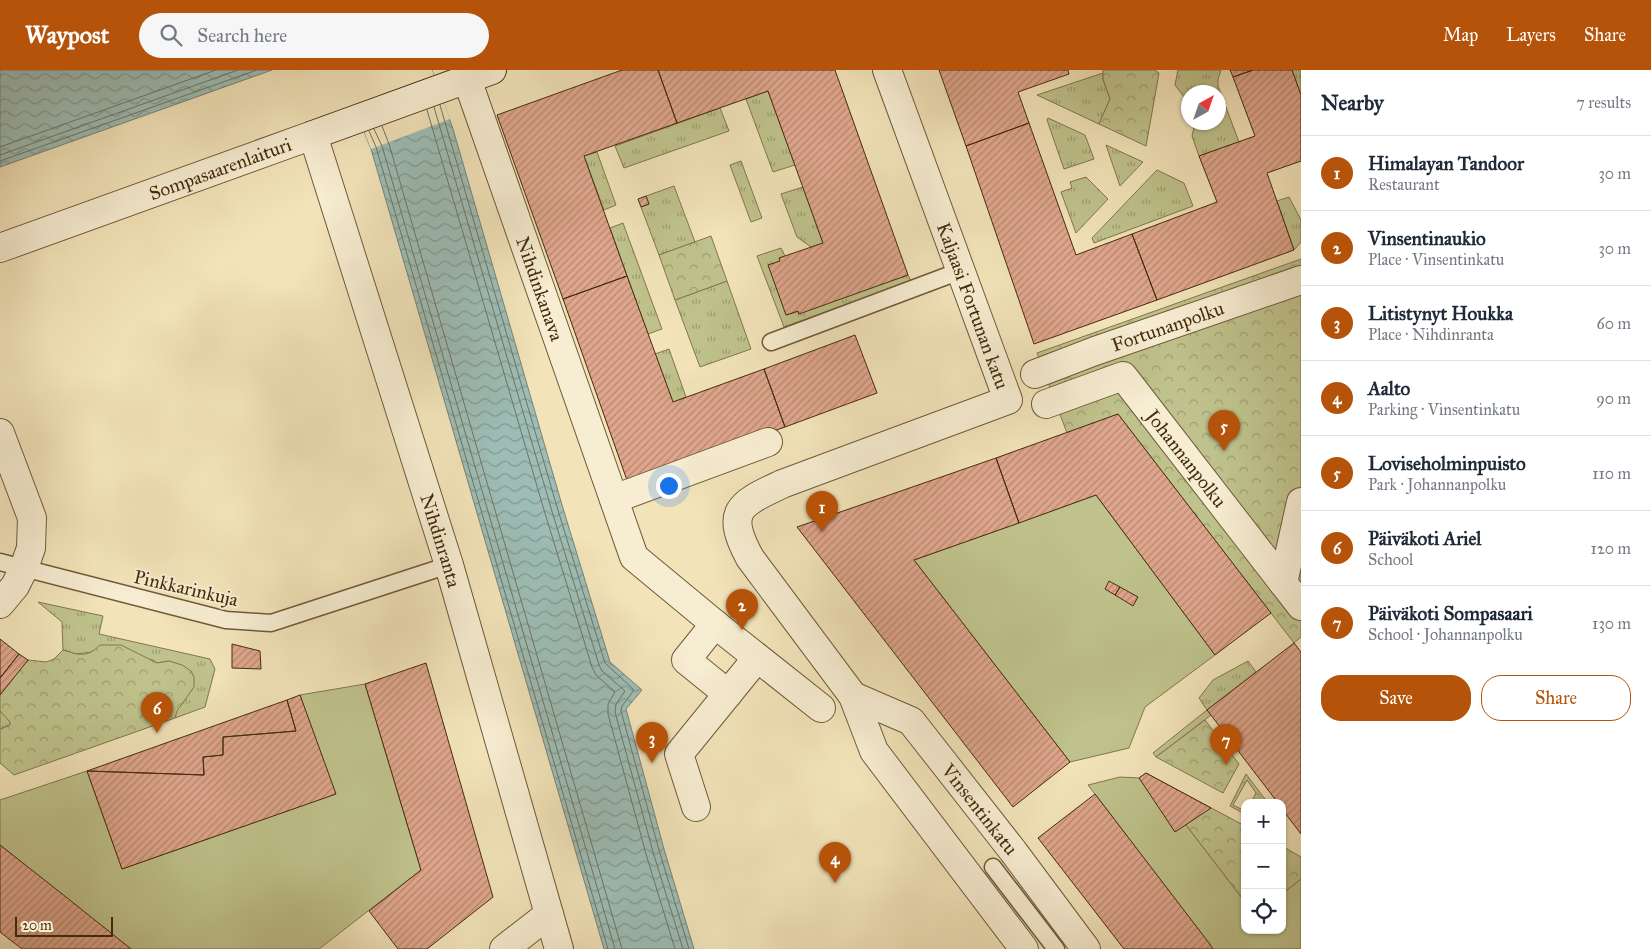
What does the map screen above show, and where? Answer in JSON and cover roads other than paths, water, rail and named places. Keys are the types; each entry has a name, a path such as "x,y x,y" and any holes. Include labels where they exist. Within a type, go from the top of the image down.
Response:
{"street":[{"name":"Kaljaasi Fortunan katu","path":"782,484 1008,400 887,70"},
{"name":"Sompasaarenlaituri","path":"0,248 480,75"},
{"name":"Nihdinkanava","path":"480,75 634,557 757,658 822,708"},
{"name":"Nihdinranta","path":"313,135 449,566 559,949"},
{"name":"Fortunanpolku","path":"1035,374 1095,351 1301,280"},
{"name":"Johannanpolku","path":"1046,404 1123,376 1301,606"},
{"path":"0,433 32,518 32,548 12,565 15,586 0,604"},
{"path":"614,499 768,442"},
{"name":"Vinsentinkatu","path":"782,484 751,499 741,508 737,522 740,539 750,558 853,696 874,750 1024,949"},
{"path":"1283,583 1301,502"},
{"path":"715,624 683,664 728,694"},
{"path":"696,806 679,754 757,658"},
{"name":"Vinsentinkatu","path":"853,696 911,721 1013,851 1086,949"},
{"path":"504,949 549,914"}],"lane":[{"path":"771,342 960,271"},
{"name":"Pinkkarinkuja","path":"12,565 226,620 270,623 449,566"},
{"path":"993,867 1056,949"}],"water":[{"path":"0,70 272,70 0,167"},
{"path":"432,70 453,129 562,505 610,662 642,690 626,709 664,849 694,949 604,949 371,149 359,119"}],"place":[{"name":"Loviseholminpuisto","path":"1224,451"},
{"name":"Himalayan Tandoor","path":"822,532"},
{"name":"Vinsentinaukio","path":"742,630"},
{"name":"Päiväkoti Ariel","path":"157,733"},
{"name":"Litistynyt Houkka","path":"652,763"},
{"name":"Päiväkoti Sompasaari","path":"1226,765"},
{"name":"Aalto","path":"835,883"}]}
